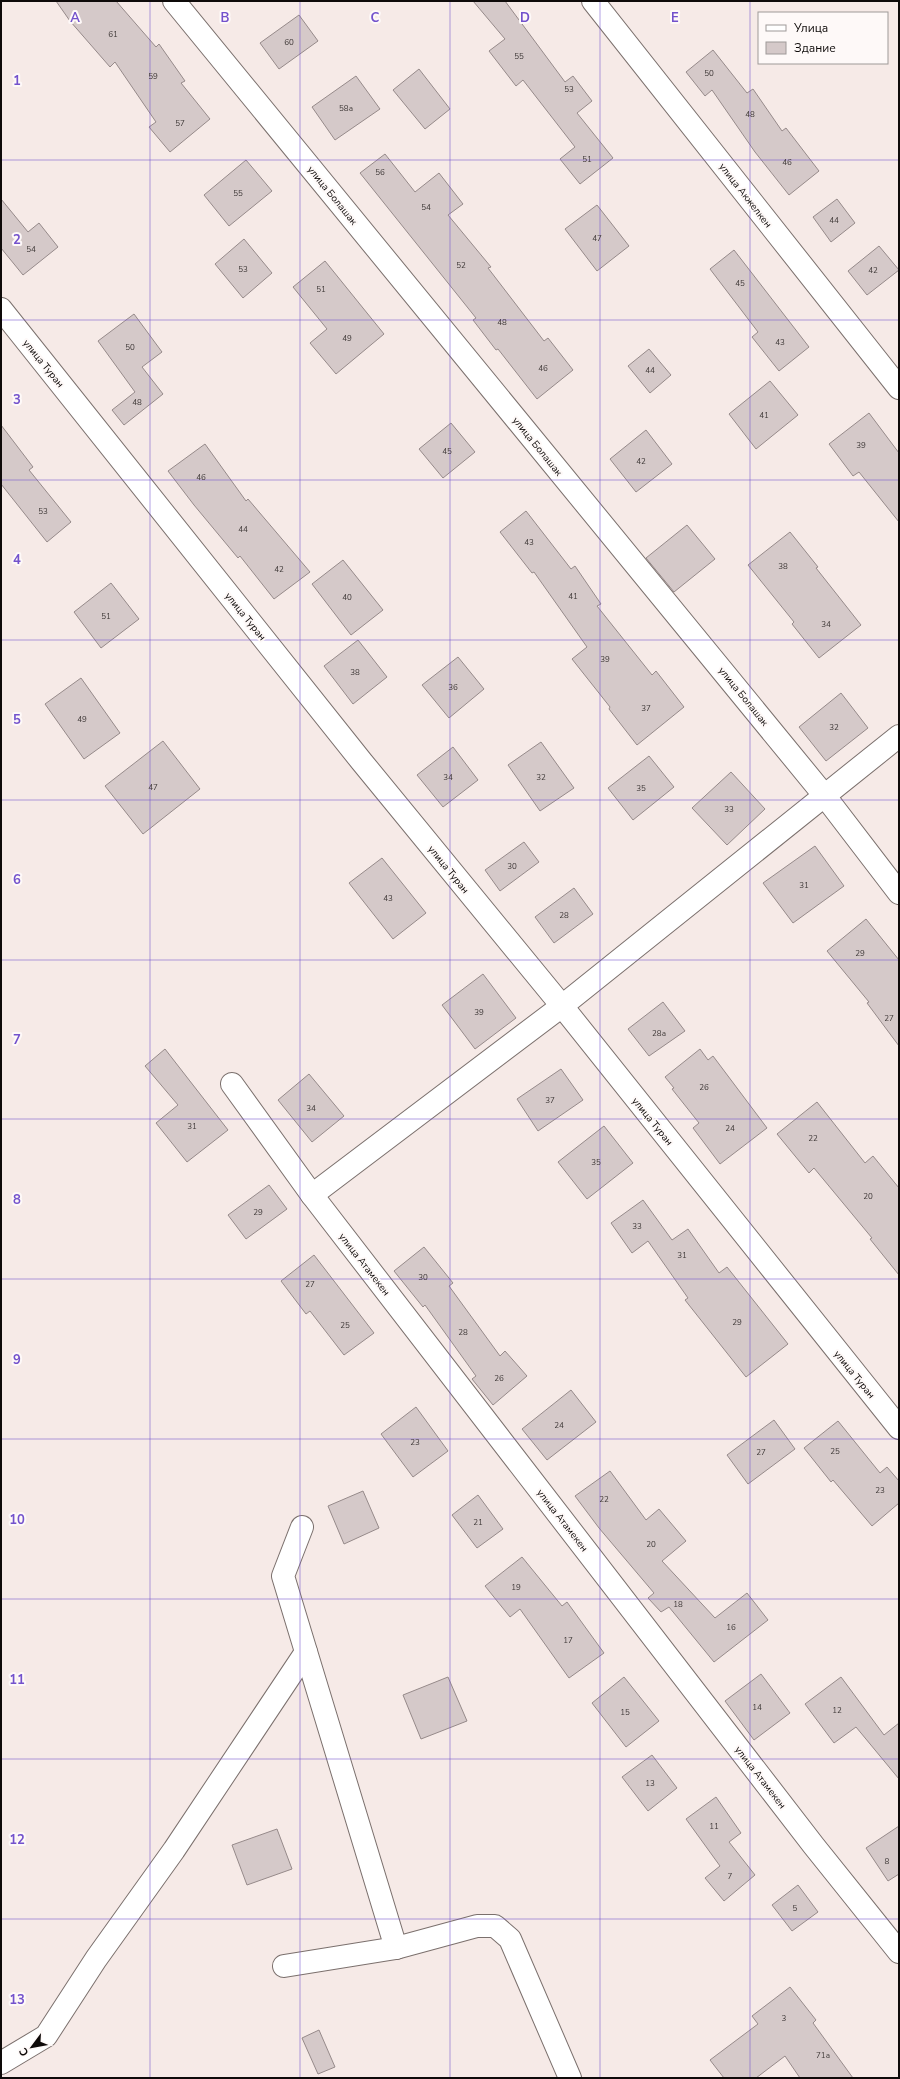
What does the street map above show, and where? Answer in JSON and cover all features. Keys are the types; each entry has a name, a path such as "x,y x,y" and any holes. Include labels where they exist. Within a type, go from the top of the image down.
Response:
{"street":[{"name":"улица Болашак","path":"174,1 824,795 899,893"},
{"name":"улица Акжелкен","path":"593,1 899,388"},
{"name":"улица Туран","path":"1,309 362,762 562,1006 899,1428"},
{"path":"312,1194 562,1006 899,736"},
{"name":"улица Атамекен","path":"232,1084 312,1194 814,1846 899,1952"},
{"path":"302,1527 283,1576 396,1948"},
{"path":"1,2063 46,2036 96,1959 174,1850 306,1652"},
{"path":"284,1966 396,1948 477,1926 495,1926 510,1939 570,2078"}],"building":[{"path":"56,1 116,1 156,47 159,44 185,81 181,83 210,119 170,152 149,127 156,122 115,62 110,67 70,21"},
{"path":"473,1 505,1 565,82 573,76 592,101 577,113 613,158 580,184 560,159 575,147 523,80 516,86 489,51 505,39"},
{"path":"299,15 318,41 279,69 260,43"},
{"path":"713,50 747,93 753,89 782,131 786,128 819,171 789,195 755,152 712,90 705,96 686,72"},
{"path":"419,69 450,109 425,129 393,90"},
{"path":"356,76 380,109 335,140 312,107"},
{"path":"385,154 415,192 439,173 463,204 448,215 491,267 488,268 544,341 548,338 573,370 537,399 498,349 496,350 473,320 476,318 360,173"},
{"path":"246,160 272,191 229,226 204,195"},
{"path":"1,199 28,232 39,223 58,247 23,275 1,248"},
{"path":"837,199 855,223 831,242 813,217"},
{"path":"597,205 629,246 597,271 565,229"},
{"path":"244,239 272,273 243,298 215,264"},
{"path":"879,246 899,270 867,295 848,271"},
{"path":"734,250 809,347 779,371 752,337 758,332 710,269"},
{"path":"325,261 384,334 336,374 310,343 327,329 293,287"},
{"path":"134,314 162,352 142,367 163,394 124,425 112,410 135,392 98,341"},
{"path":"649,349 671,375 650,393 628,366"},
{"path":"770,381 798,415 756,449 729,414"},
{"path":"869,413 899,453 899,522 859,472 853,476 829,444"},
{"path":"451,423 475,452 443,478 419,449"},
{"path":"1,425 33,467 29,470 71,522 47,542 1,484"},
{"path":"646,430 672,464 636,492 610,459"},
{"path":"205,444 246,501 248,499 310,572 274,599 240,556 238,558 194,505 168,471"},
{"path":"526,511 571,569 575,566 601,604 597,606 652,675 656,671 684,707 637,745 609,709 610,707 572,659 587,647 534,572 532,573 500,532"},
{"path":"687,525 715,559 674,592 646,558"},
{"path":"790,532 861,625 819,658 792,624 794,622 748,565"},
{"path":"343,560 383,610 351,635 312,584"},
{"path":"111,583 139,619 101,648 74,612"},
{"path":"358,640 387,677 353,704 324,666"},
{"path":"458,657 484,689 449,718 422,685"},
{"path":"81,678 120,733 84,759 45,704"},
{"path":"841,693 868,728 826,761 799,727"},
{"path":"163,741 200,789 143,834 105,786"},
{"path":"541,742 574,788 540,811 508,765"},
{"path":"453,747 478,780 443,807 417,775"},
{"path":"649,756 674,787 633,820 608,788"},
{"path":"731,772 765,809 727,845 692,808"},
{"path":"524,842 539,862 500,891 485,870"},
{"path":"815,846 844,886 793,923 763,883"},
{"path":"382,858 426,913 393,939 349,883"},
{"path":"574,888 593,914 554,943 535,917"},
{"path":"866,919 899,960 899,1046 867,1003 869,1002 827,951"},
{"path":"483,974 516,1018 475,1049 442,1005"},
{"path":"663,1002 685,1031 649,1056 628,1029"},
{"path":"165,1049 228,1130 187,1162 156,1123 178,1105 145,1066"},
{"path":"700,1049 708,1060 713,1056 767,1128 720,1164 693,1128 699,1123 672,1089 674,1088 665,1077"},
{"path":"561,1069 583,1100 538,1131 517,1099"},
{"path":"309,1074 344,1116 312,1142 278,1100"},
{"path":"817,1102 865,1163 873,1156 899,1188 899,1275 870,1239 872,1238 814,1168 809,1173 777,1134"},
{"path":"604,1126 633,1163 587,1199 558,1162"},
{"path":"269,1185 287,1209 246,1239 228,1215"},
{"path":"643,1200 672,1240 688,1229 719,1273 727,1267 788,1344 746,1377 685,1300 688,1298 648,1241 632,1253 611,1223"},
{"path":"424,1247 453,1283 449,1286 500,1356 505,1351 527,1376 493,1405 472,1379 476,1376 425,1305 423,1307 394,1271"},
{"path":"314,1255 374,1333 344,1355 310,1311 306,1314 281,1281"},
{"path":"571,1390 596,1422 547,1460 522,1429"},
{"path":"416,1407 448,1451 413,1477 381,1434"},
{"path":"774,1420 795,1449 748,1484 727,1455"},
{"path":"838,1421 880,1473 887,1467 899,1481 899,1503 872,1526 833,1480 831,1482 804,1448"},
{"path":"610,1471 646,1520 659,1509 686,1541 662,1561 715,1618 747,1593 768,1620 714,1662 669,1607 661,1612 648,1598 654,1593 599,1528 575,1496"},
{"path":"363,1491 379,1528 344,1544 328,1506"},
{"path":"478,1495 503,1529 477,1548 452,1515"},
{"path":"522,1557 562,1606 567,1602 604,1653 569,1678 520,1609 510,1617 485,1586"},
{"path":"761,1674 790,1713 754,1740 725,1701"},
{"path":"448,1677 467,1721 421,1739 403,1695"},
{"path":"624,1677 659,1721 626,1747 592,1703"},
{"path":"841,1677 884,1735 899,1723 899,1779 856,1727 834,1743 805,1704"},
{"path":"652,1755 677,1788 648,1811 622,1777"},
{"path":"716,1797 741,1833 729,1842 755,1875 724,1901 705,1878 720,1866 686,1819"},
{"path":"899,1826 899,1874 888,1881 866,1848"},
{"path":"277,1829 292,1869 247,1885 232,1845"},
{"path":"798,1885 818,1912 792,1931 772,1905"},
{"path":"790,1987 816,2020 813,2023 853,2078 800,2078 785,2056 756,2078 724,2078 710,2060 758,2024 752,2016"},
{"path":"319,2030 335,2067 318,2074 302,2038"}]}
